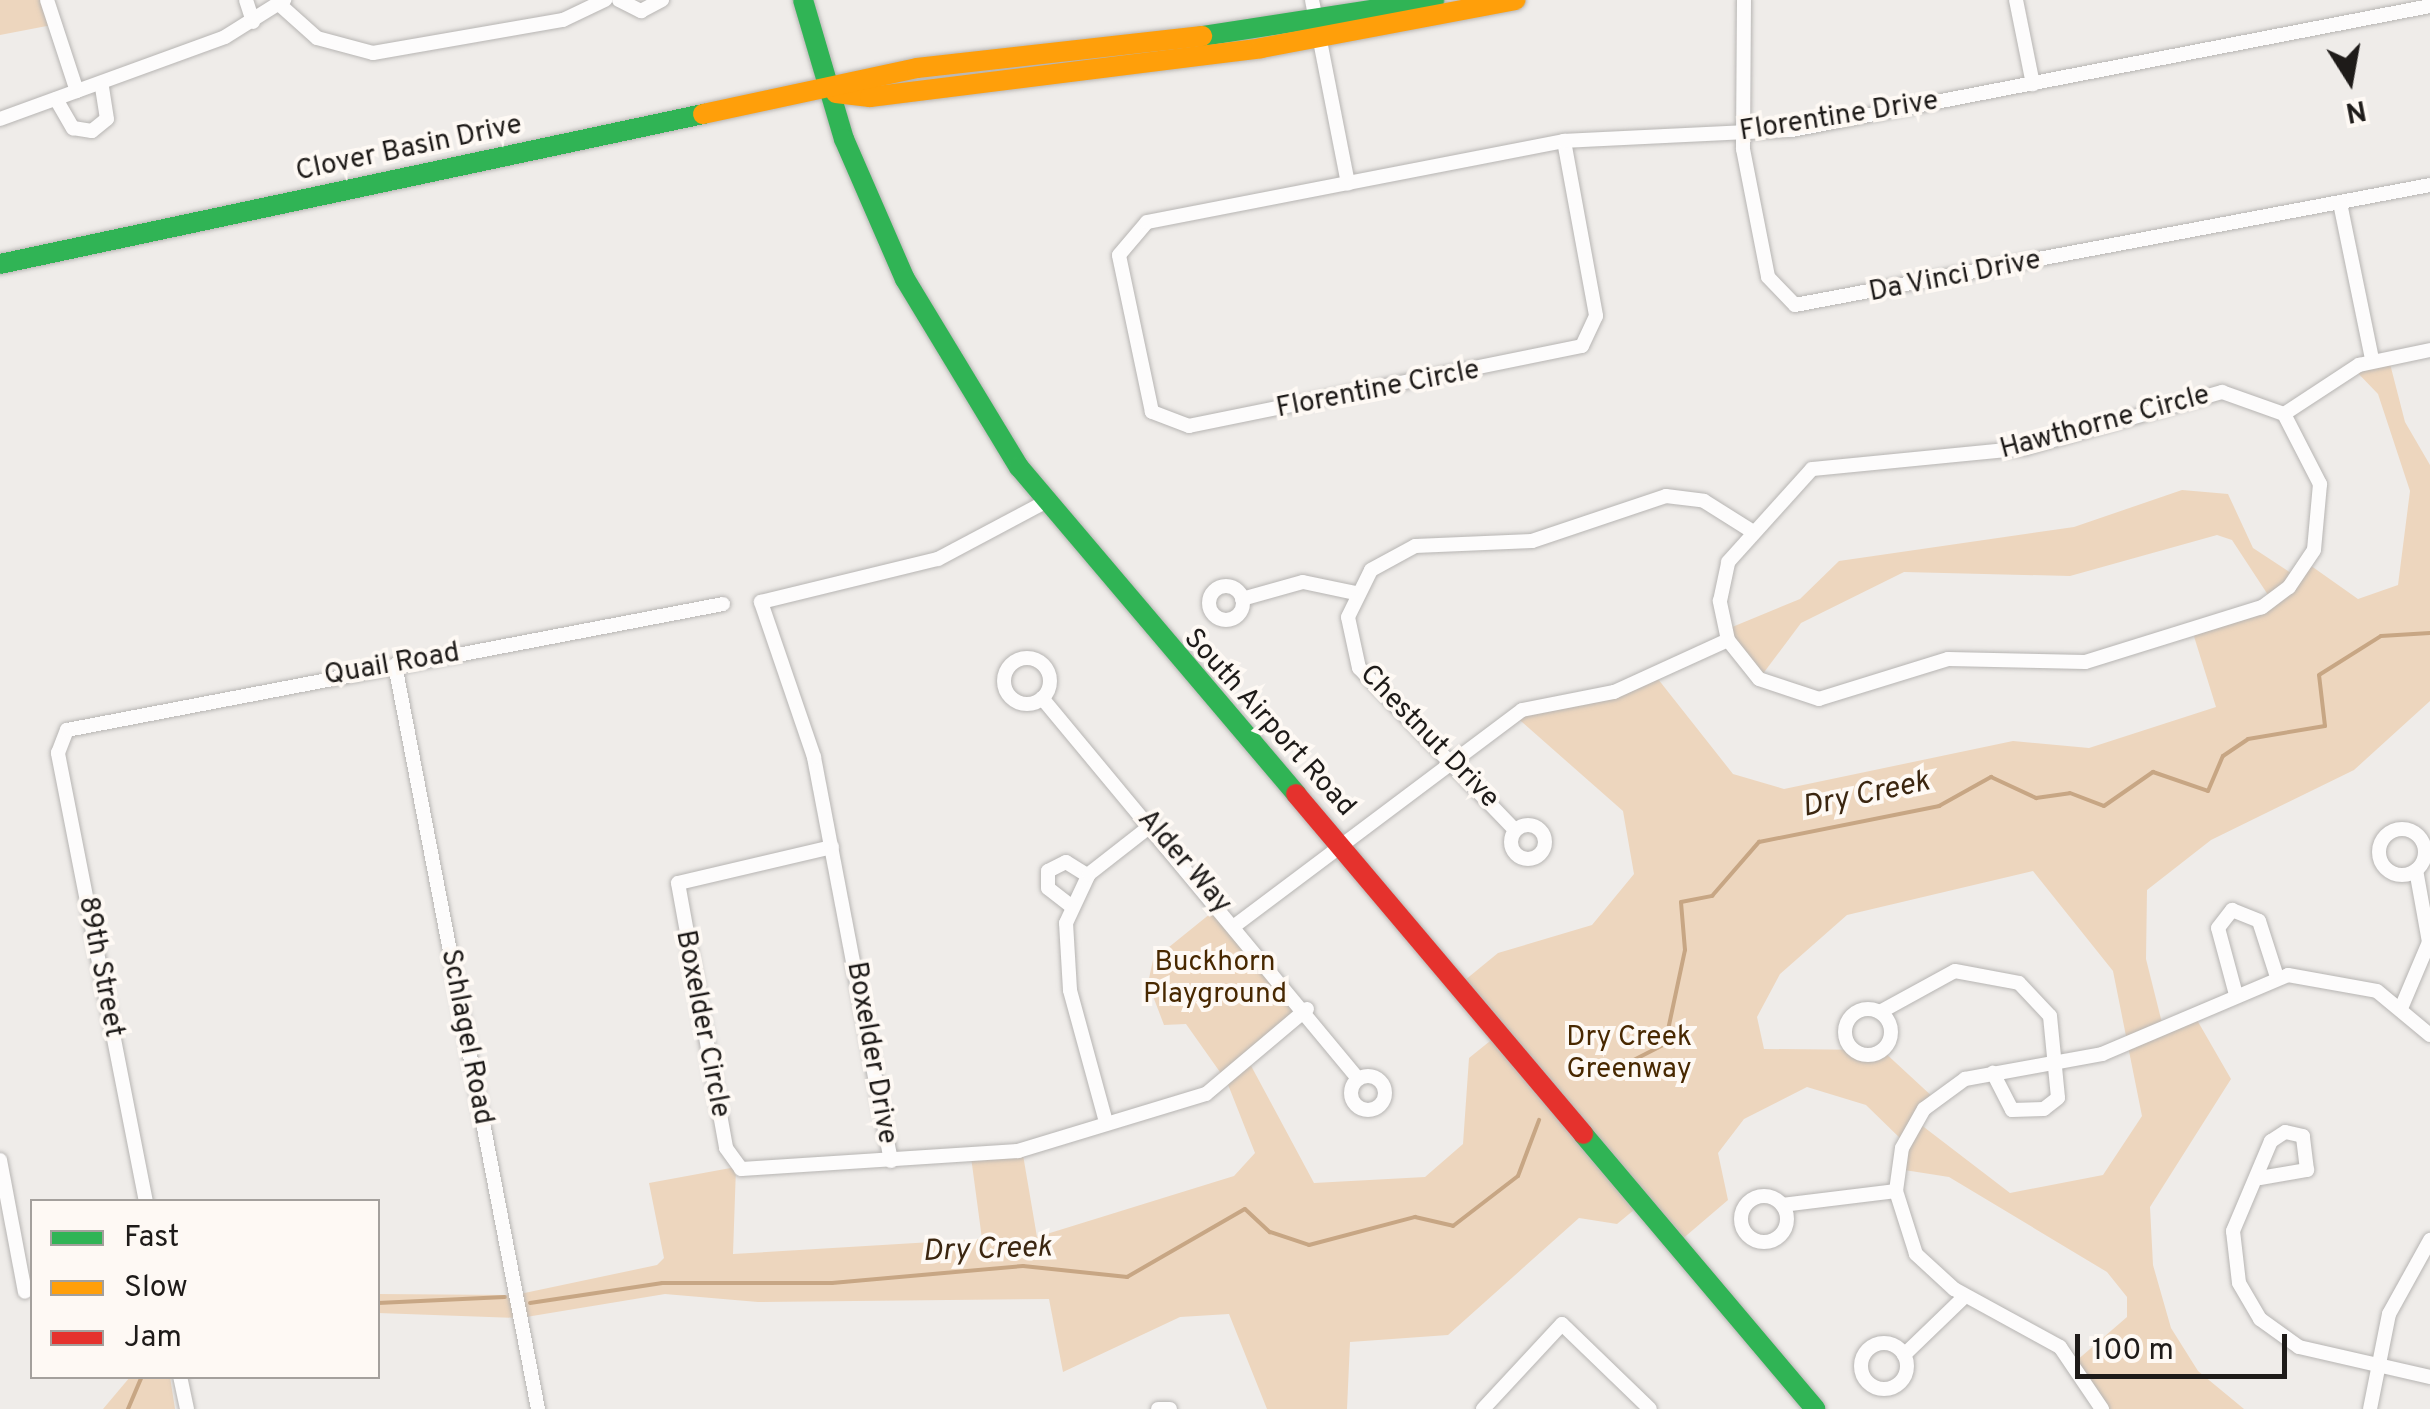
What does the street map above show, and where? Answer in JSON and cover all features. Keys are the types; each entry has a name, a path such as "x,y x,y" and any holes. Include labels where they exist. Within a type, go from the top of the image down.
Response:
{"main road":[{"name":"South Airport Road","path":"803,0 830,92 904,279 1044,502 1583,1128 1815,1409"},
{"name":"Clover Basin Drive","path":"1318,31 1434,0"},
{"name":"Clover Basin Drive","path":"0,264 830,92 981,57 1318,31 1516,0"}],"street":[{"path":"47,0 77,91"},
{"path":"246,0 253,22"},
{"path":"0,119 253,22 282,2 329,44 379,53 563,20 605,0"},
{"path":"619,0 642,11 662,0"},
{"path":"1312,0 1348,183"},
{"name":"Da Vinci Drive","path":"1744,0 1741,135 1768,277 1781,298 1802,306 2430,185"},
{"path":"2016,0 2033,84"},
{"name":"Florentine Drive","path":"1130,232 1348,183 1564,142 1741,135 2033,84 2430,6"},
{"path":"56,99 73,128 92,131 107,119 101,83"},
{"name":"Florentine Circle","path":"1130,232 1120,262 1145,397 1171,425 1570,352 1596,319 1564,142"},
{"path":"2340,203 2372,360"},
{"path":"1237,924 1452,757 1529,707 1610,693 1728,640 1764,682 1819,700 1948,659 2079,663 2250,612 2296,580 2322,527 2316,470 2284,414 2372,360 2430,350"},
{"name":"Hawthorne Circle","path":"1728,640 1722,582 1750,530 1800,477 1827,464 2025,448 2222,392 2284,414"},
{"path":"1242,599 1303,582 1355,593 1400,550 1532,541 1666,496 1704,501 1750,530"},
{"name":"Boxelder Drive","path":"1044,502 938,558 766,596 765,621 810,744 890,1161 1003,1154 1212,1091 1307,1009"},
{"name":"Chestnut Drive","path":"1355,593 1348,626 1359,668 1452,757 1516,830"},
{"name":"Quail Road","path":"64,733 98,717 723,604"},
{"name":"Schlagel Road","path":"396,665 538,1409"},
{"name":"Alder Way","path":"1042,698 1237,924 1358,1079"},
{"name":"89th Street","path":"64,733 58,754 145,1199"},
{"path":"1106,1122 1066,968 1070,906 1088,876 1153,824"},
{"name":"Boxelder Circle","path":"832,847 692,874 678,892 730,1162 750,1170 890,1161"},
{"path":"1070,906 1048,888 1048,871 1066,862 1088,876"},
{"path":"2402,1006 2430,942 2416,870"},
{"path":"2235,991 2218,928 2232,910 2259,921 2277,977"},
{"path":"1880,1012 1946,974 1994,973 2044,1004 2060,1063 2057,1101 2037,1111 2006,1107 1993,1074"},
{"path":"2102,1409 2060,1347 1966,1296 1916,1254 1896,1190 1902,1148 1924,1109 1957,1082 2111,1051 2235,991 2277,977 2337,978 2402,1006 2430,1035"},
{"path":"0,1160 25,1292"},
{"path":"2260,1178 2232,1238 2254,1312 2294,1346 2380,1361 2430,1377"},
{"path":"1782,1205 1896,1190"},
{"path":"2370,1409 2393,1304 2430,1240"},
{"path":"1904,1355 1966,1296"},
{"path":"1483,1409 1562,1324 1650,1409"},
{"path":"181,1379 187,1409"},
{"path":"1158,1409 1170,1409"}],"green space":[{"path":"0,0 47,0 52,25 0,35"},
{"name":"Dry Creek Greenway","path":"2388,356 2405,422 2430,465 2430,701 2354,770 2211,840 2147,890 2146,959 2163,1027 2193,1013 2231,1079 2150,1207 2153,1265 2171,1328 2198,1371 2244,1409 2102,1409 2075,1362 2127,1317 2127,1297 2107,1272 1949,1177 1898,1169 1904,1142 1866,1105 1807,1087 1744,1119 1718,1153 1728,1200 1680,1241 1646,1200 1617,1224 1579,1218 1448,1335 1350,1342 1347,1409 1267,1409 1229,1314 1180,1317 1063,1372 1049,1299 758,1302 665,1294 520,1318 380,1313 380,1294 515,1295 657,1265 664,1258 649,1183 736,1167 733,1254 982,1239 971,1157 1022,1149 1037,1237 1234,1176 1255,1153 1227,1082 1186,1024 1164,1025 1148,983 1153,960 1221,905 1307,1009 1249,1062 1314,1183 1425,1177 1463,1144 1469,1058 1500,1033 1459,985 1498,953 1592,925 1634,874 1623,811 1514,715 1654,674 1733,774 1784,789 2013,741 2089,748 2216,707 2192,630 2272,601 2232,540 2217,535 2070,576 1904,572 1801,623 1759,679 1725,630 1800,599 1839,561 2074,527 2182,490 2228,494 2253,548 2297,577 2307,563 2358,599 2398,585 2410,491 2378,394 2353,368","holes":["2033,871 2113,971 2142,1116 2103,1175 2010,1193 1916,1121 1935,1099 1882,1050 1764,1049 1757,1017 1780,974 1847,915"]},
{"path":"128,1379 170,1379 175,1409 103,1409"}],"waterway":[{"name":"Dry Creek","path":"1577,1071 1624,1065 1665,1044 1685,950 1681,902 1712,896 1759,842 1939,806 1991,777 2036,798 2070,793 2104,806 2153,772 2208,791 2223,756 2248,739 2325,726 2319,675 2381,636 2430,633"},
{"name":"Dry Creek","path":"530,1303 662,1283 832,1283 1023,1266 1127,1277 1245,1209 1270,1232 1309,1245 1415,1217 1453,1226 1518,1176 1539,1120"},
{"name":"Dry Creek","path":"380,1303 505,1297"},
{"name":"Dry Creek","path":"128,1409 141,1379"}],"traffic: fast":[{"path":"803,0 844,139 905,279 1019,467 1296,794"},
{"path":"1202,36 1434,0"},
{"path":"0,264 703,114"},
{"path":"1583,1134 1815,1409"}],"traffic: slow":[{"path":"836,93 870,97 1261,48 1516,0"},
{"path":"703,114 917,68 1202,36"}],"traffic: jam":[{"path":"1296,794 1583,1134"}],"park label":[{"name":"Buckhorn Playground","path":"1215,979"}]}
